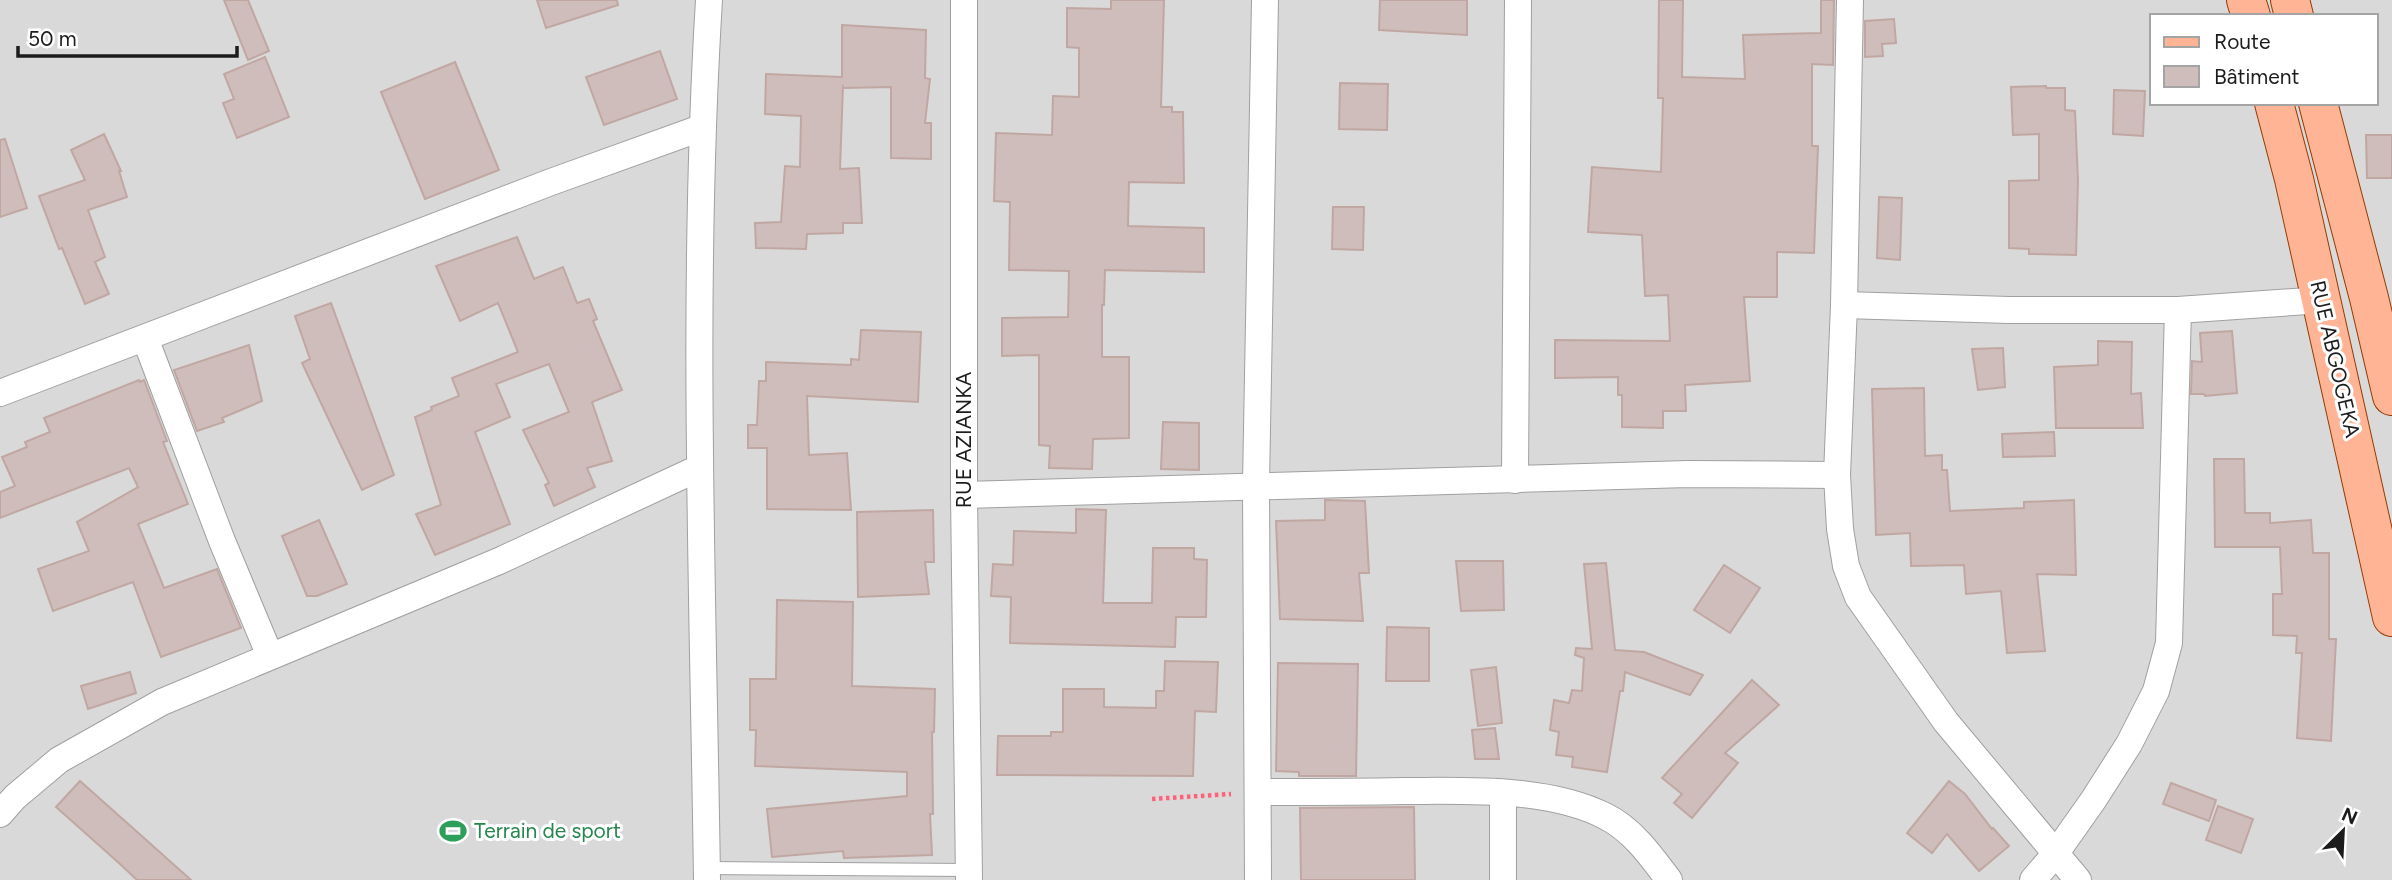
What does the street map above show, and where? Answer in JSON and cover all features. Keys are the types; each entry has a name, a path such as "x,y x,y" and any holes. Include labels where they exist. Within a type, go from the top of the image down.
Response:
{"main road":[{"name":"RUE ABGOGEKA","path":"2275,105 2322,300 2392,617"},
{"path":"2319,105 2381,298 2392,396"}],"street":[{"path":"707,874 699,468 701,128 709,0"},
{"name":"RUE AZIANKA","path":"964,0 964,495 968,875"},
{"path":"1258,880 1256,486 1265,0"},
{"path":"1515,480 1518,0"},
{"path":"1850,0 1844,305 1837,475 1840,529 1846,566 1858,597 1946,722 2078,880"},
{"path":"0,393 538,187 701,128"},
{"path":"1844,305 2008,310 2178,310 2322,300"},
{"path":"2033,880 2056,853 2129,744 2156,691 2169,643 2178,310"},
{"path":"145,338 222,541 270,656"},
{"path":"0,814 15,797 59,760 162,702 499,561 699,468"},
{"path":"964,495 1688,474 1837,475"},
{"path":"1259,792 1503,793 1580,807 1606,817 1629,833 1669,880"},
{"path":"1503,793 1503,880"}],"lane":[{"path":"707,874 968,875"}],"path":[{"path":"1152,799 1259,792"}],"shaded area":[{"path":"0,0 2392,0 2392,880 0,880"}],"building":[{"path":"224,0 248,0 269,51 248,60"},
{"path":"537,0 617,0 618,5 546,28"},
{"path":"1111,0 1164,0 1161,107 1172,107 1172,112 1183,112 1184,183 1129,182 1128,226 1204,228 1204,272 1105,270 1102,357 1129,357 1129,438 1093,439 1092,469 1049,468 1050,446 1039,445 1039,355 1002,356 1002,318 1068,317 1069,271 1009,270 1010,202 994,201 996,133 1052,135 1053,96 1079,97 1079,48 1067,47 1067,8 1111,9"},
{"path":"1380,0 1467,0 1467,35 1379,30"},
{"path":"1659,0 1683,0 1682,77 1745,79 1743,35 1821,33 1821,0 1834,0 1833,65 1812,64 1812,146 1818,146 1814,253 1777,252 1777,297 1744,297 1750,381 1685,385 1686,411 1663,411 1663,428 1622,427 1622,395 1618,395 1618,377 1555,378 1555,340 1670,341 1668,295 1645,296 1642,235 1588,232 1592,167 1661,172 1663,98 1658,98"},
{"path":"1894,19 1896,43 1882,44 1883,56 1865,57 1865,21"},
{"path":"842,25 926,30 925,78 930,79 925,123 931,123 931,159 891,158 891,87 843,88 843,85 840,169 859,168 862,223 843,223 843,233 807,234 806,249 756,248 755,223 781,222 785,166 800,167 801,116 765,114 766,74 842,77"},
{"path":"660,51 677,99 604,125 586,77"},
{"path":"265,57 289,117 237,138 223,103 234,99 224,74"},
{"path":"455,62 499,170 425,199 381,92"},
{"path":"1340,83 1388,84 1387,130 1339,129"},
{"path":"2011,87 2065,88 2065,110 2075,111 2078,181 2076,255 2029,254 2029,249 2009,248 2009,181 2039,180 2039,134 2013,135"},
{"path":"2114,90 2145,91 2143,136 2113,134"},
{"path":"104,134 121,171 127,197 88,210 105,257 95,262 109,294 85,304 62,248 59,249 39,196 85,180 71,150"},
{"path":"2366,135 2392,135 2392,178 2367,178"},
{"path":"5,139 27,208 0,217 0,140"},
{"path":"1879,197 1902,198 1900,260 1877,258"},
{"path":"1333,207 1364,207 1363,250 1332,249"},
{"path":"517,237 534,279 563,267 577,303 589,299 597,319 593,321 622,390 592,402 612,461 587,468 595,487 554,506 545,485 549,483 523,430 569,412 549,364 496,384 510,417 475,432 510,524 435,555 416,514 441,505 415,417 432,410 431,407 459,396 452,378 518,352 498,303 460,321 436,266"},
{"path":"331,303 394,475 362,490 302,363 310,359 295,316"},
{"path":"861,330 921,332 918,402 807,396 809,455 847,453 851,510 767,509 767,448 748,448 748,425 757,425 759,381 766,381 766,362 851,365 851,359 859,360"},
{"path":"2232,331 2237,393 2205,396 2191,394 2192,361 2202,362 2200,333"},
{"path":"2098,341 2132,342 2131,394 2141,393 2143,428 2056,428 2054,367 2098,365"},
{"path":"249,345 262,401 222,418 224,422 197,431 174,370"},
{"path":"2003,348 2005,387 1978,390 1972,349"},
{"path":"144,380 167,441 163,442 188,504 138,524 164,588 217,569 241,628 161,657 133,582 53,611 38,569 89,551 77,522 138,487 129,468 0,518 0,492 15,486 2,457 27,447 25,442 50,432 44,418"},
{"path":"1924,388 1925,456 1942,455 1942,470 1947,470 1950,511 2024,508 2024,502 2074,500 2076,575 2037,574 2045,651 2007,653 2001,591 1966,594 1964,565 1911,566 1910,533 1876,535 1872,389"},
{"path":"1163,422 1199,423 1199,470 1161,469"},
{"path":"2054,432 2055,456 2003,457 2002,434"},
{"path":"2214,459 2244,459 2245,513 2270,513 2270,523 2311,520 2313,553 2329,553 2329,639 2336,639 2331,741 2297,738 2302,653 2296,653 2297,636 2273,635 2273,594 2282,594 2280,547 2215,547"},
{"path":"1325,500 1365,501 1369,573 1359,573 1363,621 1280,619 1276,521 1325,520"},
{"path":"1076,509 1106,510 1103,603 1152,603 1153,548 1194,548 1194,559 1207,560 1206,617 1176,617 1175,647 1010,643 1011,597 991,596 993,564 1013,565 1014,531 1076,533"},
{"path":"933,510 934,562 925,562 929,594 858,597 857,512"},
{"path":"319,520 347,584 317,596 307,596 282,536"},
{"path":"1456,561 1503,561 1504,610 1461,611"},
{"path":"1606,563 1615,650 1644,652 1703,675 1690,695 1625,672 1607,772 1572,767 1573,757 1556,755 1559,732 1550,730 1554,700 1569,703 1572,690 1582,691 1584,658 1575,655 1576,648 1592,649 1584,564"},
{"path":"1724,565 1760,588 1730,633 1694,610"},
{"path":"777,600 853,602 852,686 935,689 932,732 933,814 930,814 932,855 844,858 843,851 772,857 767,809 907,796 907,772 755,766 756,730 750,730 750,679 776,679"},
{"path":"1387,627 1429,628 1429,681 1386,681"},
{"path":"1165,661 1218,662 1216,712 1195,711 1193,776 997,775 998,736 1051,736 1051,732 1063,732 1063,689 1104,689 1104,707 1156,708 1156,691 1164,691"},
{"path":"1278,663 1358,664 1356,776 1299,776 1299,772 1276,771"},
{"path":"1496,667 1502,723 1478,726 1471,670"},
{"path":"130,672 136,693 88,709 81,686"},
{"path":"1752,680 1779,705 1725,753 1738,763 1692,818 1674,803 1682,794 1662,778"},
{"path":"1495,728 1499,759 1475,759 1472,730"},
{"path":"80,781 191,880 137,880 56,807"},
{"path":"1949,781 1965,794 2009,846 1979,871 1947,834 1932,853 1907,833"},
{"path":"2171,783 2216,800 2209,821 2163,804"},
{"path":"2218,806 2253,819 2241,853 2206,840"},
{"path":"1414,807 1415,880 1301,880 1300,808"}],"place":[{"name":"Terrain de sport","path":"453,831"}]}
